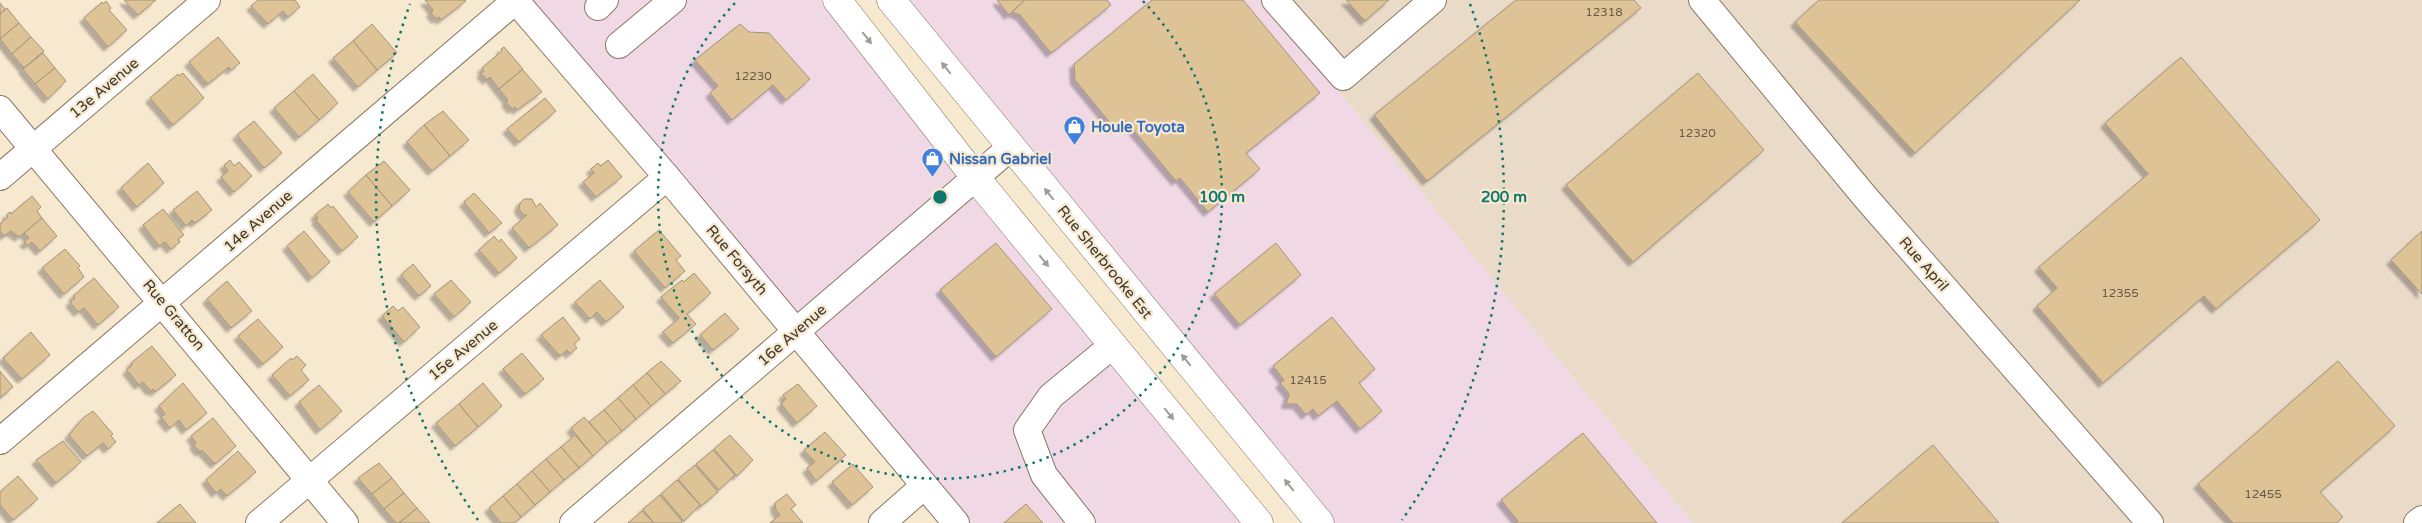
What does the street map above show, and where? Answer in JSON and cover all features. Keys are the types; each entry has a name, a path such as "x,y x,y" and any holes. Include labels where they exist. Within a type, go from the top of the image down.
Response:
{"main road":[{"path":"837,0 976,177 1259,523"},
{"name":"Rue Sherbrooke Est","path":"890,0 1320,523"},
{"path":"889,67 923,40"}],"street":[{"name":"13e Avenue","path":"0,177 208,0"},
{"name":"Rue Forsyth","path":"515,0 667,177 956,523"},
{"name":"14e Avenue","path":"0,441 515,0"},
{"path":"619,45 673,0"},
{"path":"1275,0 1343,78 1433,0"},
{"name":"Rue April","path":"1702,0 1866,198 2150,523"},
{"name":"Rue Gratton","path":"0,109 163,302 345,523"},
{"name":"16e Avenue","path":"573,523 1011,147"},
{"name":"15e Avenue","path":"259,523 667,177"},
{"path":"1082,523 1044,475 1027,430 1051,396 1113,345"},
{"path":"882,523 924,486"},
{"path":"2417,523 2422,519"}],"shaded area":[{"path":"519,0 830,0 1259,523 955,523"},
{"path":"891,0 1264,0 1693,523 1320,523"},
{"path":"1264,0 2422,0 2422,523 1693,523"}],"building":[{"path":"124,0 156,0 138,15"},
{"path":"258,0 295,0 300,7 288,17 283,11 268,24 251,6"},
{"path":"425,0 466,1 441,20 439,17 436,19 431,13 433,10"},
{"path":"997,0 1025,0 1009,15"},
{"path":"1025,0 1107,0 1111,5 1051,53 1020,15 1012,12"},
{"path":"1152,0 1243,0 1320,93 1246,153 1260,169 1208,212 1180,178 1176,181 1125,120 1115,129 1075,80 1074,64"},
{"path":"1346,0 1389,0 1365,21"},
{"path":"1516,0 1634,0 1641,8 1427,181 1374,115"},
{"path":"1819,0 2080,0 1915,153 1795,22"},
{"path":"106,1 111,8 109,10 127,30 108,47 84,18 102,2 103,4"},
{"path":"0,3 5,9 0,14"},
{"path":"7,8 19,23 0,39 0,14"},
{"path":"19,23 31,37 12,54 0,39"},
{"path":"372,24 397,53 377,70 353,41"},
{"path":"740,24 749,32 769,33 810,79 786,100 773,85 732,120 710,93 718,86 695,60"},
{"path":"31,37 44,51 24,68 12,54"},
{"path":"218,37 240,63 231,70 229,67 208,84 189,62"},
{"path":"353,41 377,70 358,87 333,58"},
{"path":"504,47 523,69 499,89 490,77 487,80 481,73 484,71 482,68 502,51 501,49"},
{"path":"43,53 55,68 35,84 23,69"},
{"path":"2181,57 2320,220 2216,309 2204,296 2103,383 2037,306 2057,288 2039,267 2148,174 2105,123"},
{"path":"55,68 66,81 48,99 35,84"},
{"path":"522,70 542,92 517,110 515,107 512,109 506,102 508,100 499,89"},
{"path":"183,73 204,98 173,125 150,98 178,74 179,76"},
{"path":"1698,73 1764,150 1633,262 1566,185"},
{"path":"313,74 338,103 319,120 294,91"},
{"path":"294,91 319,120 299,137 274,108"},
{"path":"545,98 556,111 519,142 507,129"},
{"path":"443,111 469,140 450,156 424,125"},
{"path":"254,121 282,153 264,168 237,135"},
{"path":"424,125 450,156 432,171 407,142"},
{"path":"230,160 234,166 239,162 252,176 234,192 221,177 228,171 224,165"},
{"path":"608,160 622,177 596,197 583,182 594,173 591,169 598,163 601,166"},
{"path":"384,161 410,190 392,206 366,175"},
{"path":"148,163 164,183 137,207 121,188"},
{"path":"366,175 392,206 374,222 348,192"},
{"path":"197,191 212,210 195,223 192,220 186,226 173,210"},
{"path":"474,193 502,223 489,233 464,202"},
{"path":"32,196 41,207 37,211 42,218 19,237 11,231 4,236 0,231 0,224 8,217 6,215 10,212 11,214"},
{"path":"524,199 532,199 536,207 540,203 558,225 529,248 512,228 527,215 524,215 519,209 520,203"},
{"path":"328,204 331,208 333,206 358,237 342,251 316,220 318,218 315,215"},
{"path":"163,209 184,235 178,239 180,242 171,249 165,242 159,246 143,225"},
{"path":"42,218 57,236 40,251 32,242 28,245 24,242 29,238 24,233"},
{"path":"659,230 681,256 676,260 685,271 665,288 634,251"},
{"path":"304,231 330,262 312,278 287,246"},
{"path":"2422,231 2422,294 2391,260"},
{"path":"494,236 499,242 501,239 517,258 499,273 479,250"},
{"path":"996,243 1052,309 996,357 940,290"},
{"path":"1276,243 1301,275 1240,325 1214,294"},
{"path":"65,249 80,266 78,268 84,277 64,294 42,268"},
{"path":"413,264 431,286 419,296 401,275"},
{"path":"694,273 711,293 687,314 696,324 673,343 663,332 679,318 661,297"},
{"path":"94,278 119,307 98,325 84,308 78,312 70,302 75,298 73,296"},
{"path":"451,280 471,302 454,317 434,294"},
{"path":"600,280 624,307 606,322 597,312 590,319 575,302"},
{"path":"227,281 252,311 231,328 207,299"},
{"path":"393,306 398,311 403,307 420,327 404,342 382,316"},
{"path":"725,313 739,329 713,350 700,335"},
{"path":"563,317 580,339 574,344 577,348 570,354 567,350 560,356 541,335"},
{"path":"1332,317 1375,369 1359,383 1382,411 1360,429 1337,401 1318,416 1313,409 1306,415 1297,404 1286,404 1289,394 1280,383 1284,380 1273,366"},
{"path":"258,319 283,347 263,364 238,336"},
{"path":"31,332 50,355 22,379 3,358"},
{"path":"152,346 176,375 155,392 153,389 151,391 143,382 139,385 127,370 132,365 131,363"},
{"path":"522,353 544,379 525,394 503,369"},
{"path":"297,356 306,365 301,370 309,380 290,396 272,375 291,358 292,360"},
{"path":"661,361 681,381 665,394 647,373"},
{"path":"2338,361 2395,426 2320,492 2343,517 2336,523 2233,523 2198,484"},
{"path":"0,371 13,387 0,398"},
{"path":"647,373 665,394 651,406 633,385"},
{"path":"183,383 207,413 186,430 179,420 170,428 161,417 165,414 159,406"},
{"path":"483,383 502,406 478,427 459,404"},
{"path":"798,384 817,406 797,423 781,404 786,399 783,395"},
{"path":"319,385 342,411 320,430 299,402"},
{"path":"633,385 651,406 636,419 618,398"},
{"path":"618,398 636,419 622,431 604,410"},
{"path":"459,404 478,427 455,446 436,423"},
{"path":"604,410 622,431 607,443 589,422"},
{"path":"93,411 113,434 111,436 116,442 108,449 103,443 87,456 69,435 83,418"},
{"path":"584,417 607,443 593,456 571,428"},
{"path":"213,418 236,446 215,464 202,450 200,452 194,445 196,443 191,436"},
{"path":"825,432 846,455 816,481 807,468 815,462 804,450"},
{"path":"1583,433 1657,523 1515,523 1518,521 1501,500"},
{"path":"575,435 593,456 579,468 561,447"},
{"path":"730,435 753,460 737,476 714,449"},
{"path":"63,441 81,462 56,483 36,460"},
{"path":"1933,445 1999,523 1842,523"},
{"path":"561,447 579,468 564,480 546,459"},
{"path":"713,450 735,475 719,490 696,464"},
{"path":"238,451 256,472 227,496 221,489 216,493 206,480"},
{"path":"546,459 564,480 550,492 532,471"},
{"path":"379,463 392,478 372,494 358,478"},
{"path":"853,464 873,487 852,505 832,482"},
{"path":"695,465 718,492 701,506 678,479"},
{"path":"532,471 550,492 535,505 517,484"},
{"path":"18,476 38,499 13,520 0,505 0,492"},
{"path":"392,478 404,493 384,509 372,494"},
{"path":"677,480 700,505 684,521 661,494"},
{"path":"517,484 535,505 521,517 503,496"},
{"path":"404,493 417,508 399,523 396,523 384,509"},
{"path":"787,494 796,505 791,509 803,523 770,523 780,515 776,510 775,503"},
{"path":"660,495 682,521 681,523 654,523 644,511 643,509"},
{"path":"503,496 521,517 514,523 501,523 489,508"},
{"path":"180,504 196,523 157,523"},
{"path":"1026,504 1043,523 1004,523"},
{"path":"417,508 430,523 399,523 404,519"},
{"path":"642,511 654,523 628,523"}],"place":[{"name":"Houle Toyota","path":"1075,146"},
{"name":"Nissan Gabriel","path":"933,178"}]}
